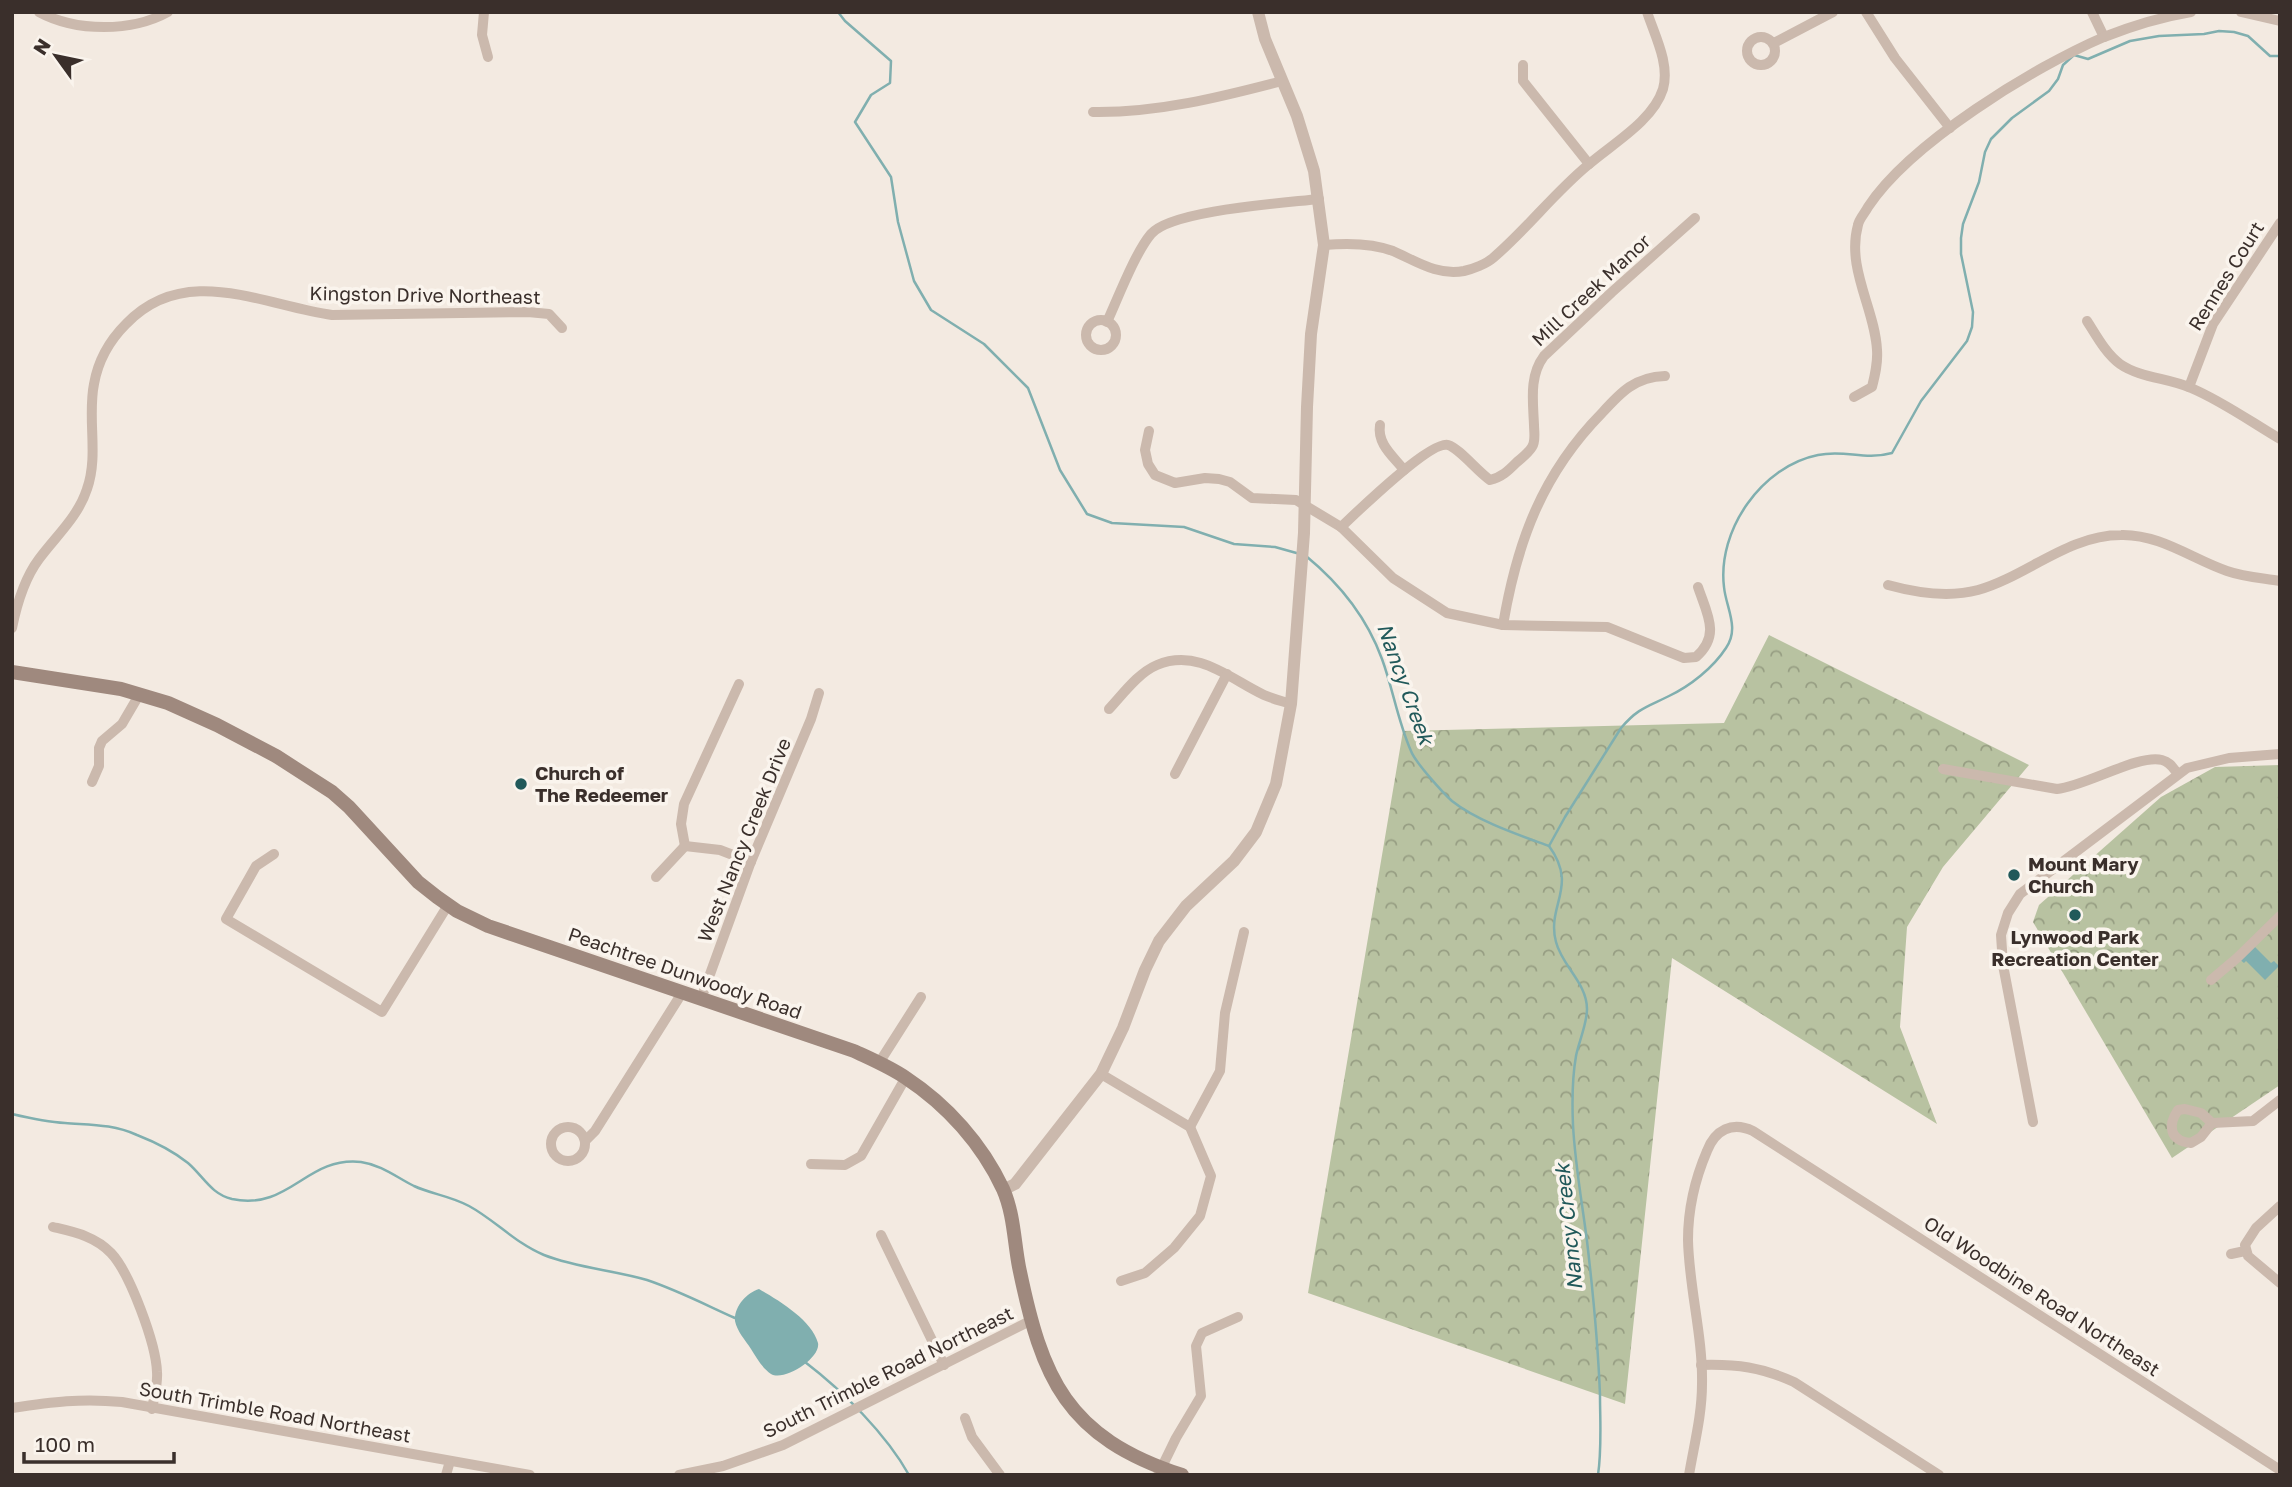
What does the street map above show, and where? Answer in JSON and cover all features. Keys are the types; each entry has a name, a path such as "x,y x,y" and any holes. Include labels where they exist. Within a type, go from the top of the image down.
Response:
{"main road":[{"name":"Peachtree Dunwoody Road","path":"12,672 91,683 139,695 168,703 217,725 276,756 319,783 349,807 418,882 448,905 488,926 854,1051 906,1077 935,1100 968,1133 988,1160 1003,1190 1011,1211 1030,1321 1052,1378 1066,1401 1087,1425 1106,1440 1160,1472 1182,1475"}],"street":[{"path":"39,12 52,19 88,27 154,20 168,12"},
{"path":"484,12 482,36 488,57"},
{"path":"1003,1190 1015,1184 1101,1074 1124,1028 1145,970 1159,941 1186,906 1234,861 1256,832 1276,784 1290,704 1304,533 1311,334 1324,245 1314,171 1297,116 1265,38 1258,12"},
{"path":"1324,245 1369,245 1391,250 1435,270 1451,272 1466,271 1490,260 1589,164 1620,142 1654,107 1662,90 1665,72 1647,12"},
{"path":"1774,43 1833,12"},
{"path":"1866,12 1895,58 1950,128"},
{"path":"2092,12 2104,37"},
{"path":"1854,397 1872,387 1877,349 1854,253 1858,224 1873,200 1895,174 1950,128 2023,80 2104,37 2166,16 2191,12"},
{"path":"2241,12 2280,21"},
{"path":"1522,65 1523,81 1589,164"},
{"path":"1093,112 1135,111 1229,95 1282,81"},
{"path":"1107,322 1141,251 1151,234 1163,225 1200,215 1319,199"},
{"name":"Mill Creek Manor","path":"1341,527 1404,470 1439,445 1447,444 1453,448 1490,480 1507,473 1532,447 1535,437 1534,376 1544,356 1695,218"},
{"name":"Rennes Court","path":"2189,387 2213,324 2280,223"},
{"name":"Kingston Drive Northeast","path":"12,628 24,583 75,514 88,489 92,464 92,397 99,365 117,333 157,299 206,290 332,315 528,312 549,314 562,328"},
{"path":"2087,321 2107,351 2119,363 2214,398 2280,439"},
{"path":"1503,625 1510,583 1525,536 1552,474 1613,400 1637,382 1648,377 1665,376"},
{"path":"1380,425 1378,435 1382,443 1404,470"},
{"path":"1149,432 1145,450 1155,475 1175,483 1205,478 1219,479 1230,482 1252,498 1296,500 1341,527 1393,578 1447,613 1503,625 1607,627 1684,658 1696,657 1704,650 1711,632 1698,587"},
{"path":"1888,585 1909,591 1938,594 1976,590 1993,585 2079,543 2097,537 2123,534 2164,543 2230,572 2280,581"},
{"path":"1109,709 1139,677 1157,665 1192,659 1265,695 1290,704"},
{"path":"1175,774 1227,674"},
{"path":"685,846 681,824 684,804 739,684"},
{"name":"West Nancy Creek Drive","path":"701,999 751,862 819,693"},
{"path":"92,782 99,766 99,748 102,741 122,724 139,695"},
{"path":"2033,1122 2003,965 2001,935 2008,913 2020,894 2187,768 2229,758 2280,754"},
{"path":"1943,769 2057,789 2070,788 2143,761 2160,760 2171,764 2178,774"},
{"path":"685,846 720,850 751,862"},
{"path":"656,877 685,846"},
{"path":"274,854 256,866 226,919 382,1012 448,905"},
{"path":"2211,980 2280,916"},
{"path":"1190,1127 1220,1071 1225,1013 1244,932"},
{"path":"585,1141 595,1131 682,993"},
{"path":"879,1063 920,996"},
{"path":"1101,1074 1190,1127 1211,1176 1200,1216 1174,1248 1145,1273 1121,1281"},
{"path":"811,1164 845,1165 861,1156 906,1077"},
{"path":"2212,1123 2253,1121 2280,1100"},
{"name":"Old Woodbine Road Northeast","path":"1702,1366 1688,1239 1693,1192 1700,1167 1714,1137 1727,1128 1736,1126 1753,1131 1785,1151 2280,1471"},
{"path":"2280,1206 2256,1228 2245,1245 2245,1251 2253,1262 2280,1283"},
{"path":"53,1227 80,1233 95,1240 110,1252 122,1268 148,1331 155,1356 157,1381 152,1409"},
{"path":"881,1235 944,1365"},
{"path":"2231,1254 2245,1251"},
{"path":"1160,1472 1201,1396 1196,1346 1202,1333 1238,1317"},
{"name":"South Trimble Road Northeast","path":"679,1475 723,1466 783,1445 1030,1321"},
{"path":"1689,1475 1700,1408 1702,1366 1729,1365 1752,1367 1794,1382 1939,1475"},
{"name":"South Trimble Road Northeast","path":"12,1408 60,1400 122,1402 530,1475"},
{"path":"965,1418 972,1437 1000,1475"},
{"path":"446,1475 450,1461"}],"green space":[{"path":"1769,635 2029,765 1943,867 1907,927 1900,1027 1937,1124 1672,958 1625,1404 1308,1293 1403,731 1724,723"},
{"path":"2280,765 2280,1085 2172,1158 2033,922 2039,905 2161,797 2215,767"}],"water":[{"path":"2252,944 2271,963 2274,961 2279,966 2265,980 2246,961 2244,963 2238,958"},
{"path":"759,1289 802,1319 818,1343 808,1362 784,1375 777,1376 765,1369 736,1325 735,1315 739,1305"}],"waterway":[{"name":"Nancy Creek","path":"838,12 891,61 890,83 871,95 855,122 891,177 898,222 914,281 931,310 984,344 1028,388 1060,470 1087,514 1112,523 1184,527 1234,544 1275,547 1300,554"},
{"path":"1549,846 1627,721 1638,712 1693,682 1715,663 1726,648 1732,625 1725,595 1724,565 1728,544 1747,504 1779,472 1798,461 1837,453 1872,456 1892,453 1921,401 1967,341 1973,312 1961,254 1961,238 1963,224 1991,139 2012,118 2049,91 2058,79 2063,65 2074,55 2088,59 2130,41 2219,31 2248,36 2270,56 2280,56"},
{"name":"Nancy Creek","path":"1306,556 1341,590 1368,629 1382,659 1406,740 1423,770 1462,808 1499,827 1549,846 1558,860 1562,885 1555,917 1556,942 1583,991 1587,1009 1575,1065 1573,1116 1598,1357 1598,1475"},
{"path":"12,1114 52,1122 128,1131 176,1155 188,1163 213,1189 232,1199 252,1201 269,1197 311,1174 342,1162 369,1164 414,1186 469,1206 544,1255 647,1280 735,1318"},
{"path":"805,1362 863,1414 909,1475"}],"place":[{"name":"Church of The Redeemer","path":"521,784"},
{"name":"Mount Mary Church","path":"2014,875"},
{"name":"Lynwood Park Recreation Center","path":"2075,915"}]}
